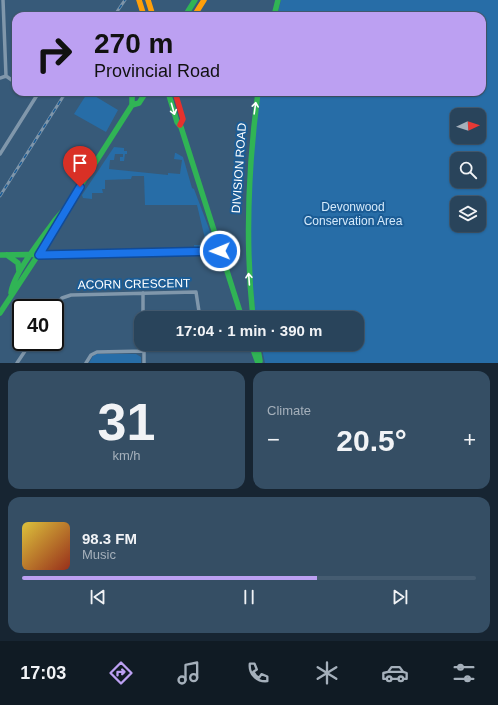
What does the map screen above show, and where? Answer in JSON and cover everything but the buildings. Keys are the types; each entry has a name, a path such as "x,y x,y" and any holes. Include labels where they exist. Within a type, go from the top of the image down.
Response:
{"main road":[{"path":"139,0 143,12"},
{"path":"148,0 152,12"},
{"path":"187,12 194,0"},
{"path":"196,12 204,0"},
{"path":"275,12 278,0"},
{"path":"0,312 39,255 67,207 132,105 133,96"},
{"path":"132,105 139,102 143,96"},
{"path":"169,96 177,122 180,125 240,311"},
{"path":"176,96 183,119 180,125"},
{"name":"DIVISION ROAD","path":"252,311 247,249 246,211 251,137 257,96"},
{"path":"10,296 12,285 19,273 55,220 67,207"},
{"path":"0,255 220,251"},
{"path":"7,255 16,260 19,265 19,273"},
{"path":"254,351 259,363"},
{"path":"258,351 259,363"}],"street":[{"path":"3,0 6,76"},
{"path":"0,78 6,76"},
{"path":"6,76 12,80"},
{"path":"0,154 36,96"},
{"name":"ACORN CRESCENT","path":"61,299 71,295 196,292 199,311"},
{"path":"143,293 143,311"},
{"path":"17,363 25,351"},
{"path":"86,363 91,355 97,352 144,351 144,363"}],"green space":[{"name":"Devonwood Conservation Area","path":"281,0 498,0 498,363 265,363 262,351 364,351 364,311 255,311 250,232 252,177 260,96 486,96 486,12 278,12"},
{"path":"85,96 95,96 118,110 106,132 74,114"},
{"path":"114,147 124,148 124,151 127,151 127,154 125,154 124,161 120,161 120,157 123,157 123,154 115,154 114,160 110,160 109,169 168,175 168,173 180,174 182,160 174,159 175,153 183,157 192,188 194,189 214,242 211,246 196,249 194,246 204,245 206,243 197,205 145,205 144,176 132,176 131,179 105,180 105,189 102,189 103,193 92,193 92,199 83,198 82,195"},
{"path":"97,354 136,354 141,357 141,363 89,363 93,356"}],"railway":[{"path":"117,12 125,0"},
{"path":"0,196 63,96"}],"traffic: fast":[{"path":"188,12 195,0"},
{"path":"275,12 278,0"},
{"path":"0,313 59,223 67,207 132,105 133,96"},
{"path":"132,105 139,103 143,96"},
{"path":"169,96 177,122 181,127 240,311"},
{"path":"252,311 248,233 250,177 258,96"},
{"path":"11,293 17,276 29,256 62,212"},
{"path":"0,255 220,251"},
{"path":"7,255 18,263 19,272"},
{"path":"254,351 258,363"},
{"path":"258,351 260,361"}],"traffic: slow":[{"path":"139,0 143,12"},
{"path":"148,0 152,12"},
{"path":"196,12 204,0"}],"traffic: jam":[{"path":"176,96 183,119 180,125"}],"route":[{"path":"80,187 39,255 220,251"}]}
